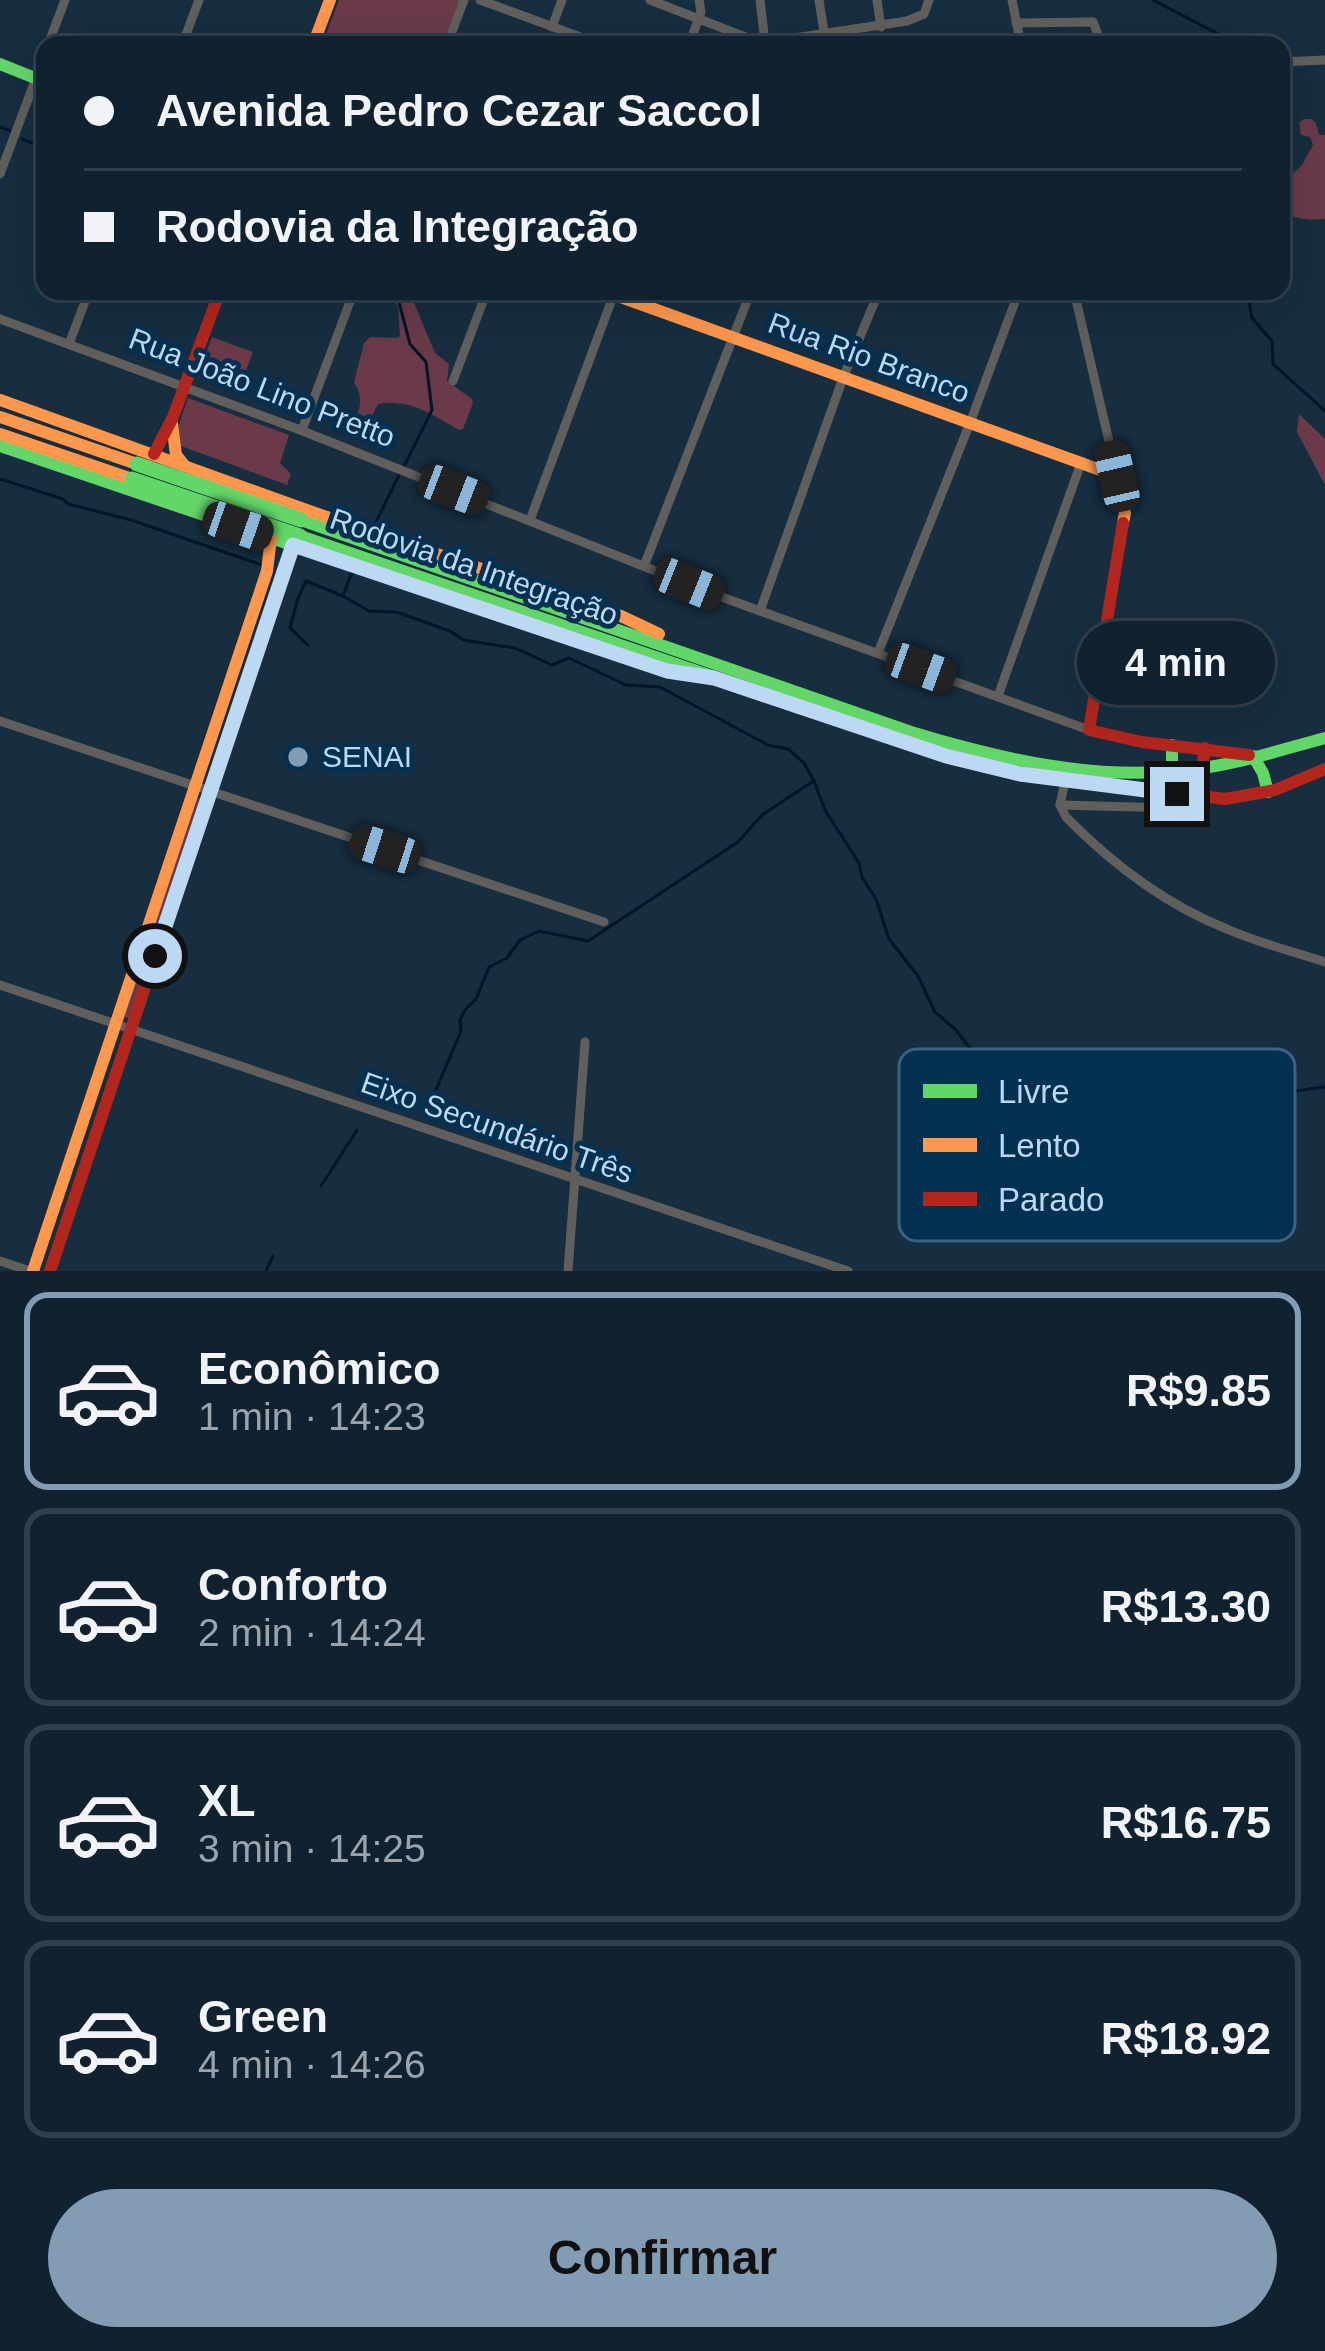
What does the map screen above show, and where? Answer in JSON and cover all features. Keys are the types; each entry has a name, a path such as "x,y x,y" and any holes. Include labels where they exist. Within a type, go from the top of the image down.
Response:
{"main road":[{"path":"316,36 330,0"},
{"path":"0,64 36,78"},
{"path":"136,479 173,417 217,300"},
{"name":"Rua Rio Branco","path":"632,300 1117,476"},
{"path":"0,400 184,465 298,527"},
{"path":"0,417 271,538 298,527"},
{"path":"173,417 172,442 184,465"},
{"path":"0,434 298,527 620,616 716,671"},
{"path":"0,446 136,479"},
{"path":"1089,730 1125,513 1117,476"},
{"path":"50,1271 203,788 298,527"},
{"name":"Rodovia da Integração","path":"298,527 946,756 1064,781 1207,798 1268,792 1325,769"},
{"path":"203,788 267,571 271,538"},
{"name":"Rodovia da Integração","path":"716,671 985,753 1082,770 1172,772 1325,738"},
{"name":"Rua João Lino Pretto","path":"1089,730 1253,756"},
{"path":"1172,745 1172,772"},
{"path":"1205,748 1202,783 1207,798"},
{"path":"1253,756 1268,792"},
{"path":"32,1271 124,1026"}],"street":[{"path":"51,36 65,0"},
{"path":"185,36 199,0"},
{"path":"450,36 464,0"},
{"path":"481,0 571,36"},
{"path":"552,26 562,0"},
{"path":"650,0 740,36"},
{"path":"692,36 701,13 699,0"},
{"path":"760,0 763,36"},
{"path":"819,0 824,36"},
{"path":"877,0 881,27"},
{"path":"842,36 924,14 929,0"},
{"path":"1012,0 1019,36"},
{"path":"1016,22 1094,22 1099,36"},
{"path":"1290,62 1325,60"},
{"path":"0,174 36,89"},
{"path":"69,344 86,300"},
{"path":"302,430 351,300"},
{"path":"453,381 484,300"},
{"path":"530,520 608,300"},
{"path":"644,566 749,300"},
{"path":"760,611 875,300"},
{"path":"878,653 1016,300"},
{"path":"1076,300 1117,476"},
{"name":"Rua João Lino Pretto","path":"0,319 302,430 760,611 1089,730"},
{"path":"998,696 1082,463"},
{"path":"0,721 604,922"},
{"path":"1064,781 1060,805 1066,817 1128,874 1229,931 1325,962"},
{"path":"1060,805 1173,808 1177,794"},
{"name":"Eixo Secundário Três","path":"0,985 848,1271"},
{"path":"568,1271 585,1042"},
{"path":"0,1261 32,1271"}],"shaded area":[{"path":"339,0 460,0 446,36 325,36"},
{"path":"1311,119 1319,135 1325,135 1325,219 1290,214 1290,176 1313,145 1310,137 1301,135 1299,123"},
{"path":"394,300 413,300 435,353 449,364 447,381 472,399 463,429 420,409 389,403 378,404 366,428 353,433 360,402 354,382 364,343 370,337 400,336"},
{"path":"212,337 253,352 238,392 197,377"},
{"path":"188,398 289,435 280,463 291,474 287,485 181,446 177,430"},
{"path":"1299,414 1325,439 1325,485 1297,432"},
{"path":"198,798 203,802 130,1018 126,1018 123,1015"}],"waterway":[{"path":"1153,0 1220,36"},
{"path":"0,127 11,131"},
{"path":"22,139 36,144"},
{"path":"398,300 410,344 426,362 432,410 404,466"},
{"path":"1249,300 1252,318 1272,341 1273,364 1325,411"},
{"path":"374,526 399,475"},
{"path":"0,479 265,566"},
{"path":"343,596 352,572"},
{"path":"308,645 290,628 306,581 369,611 396,612 463,640 515,648 552,665 569,658 626,685 660,687 768,745 788,749 804,763 825,810 859,863 889,939 918,976 935,1012 970,1049"},
{"path":"436,1090 461,1031 460,1020 476,999 489,967 507,958 520,940 539,931 588,941 738,842 762,815 812,782"},
{"path":"1295,1092 1325,1087"},
{"path":"321,1186 357,1130"},
{"path":"266,1271 273,1256"}],"traffic: fast":[{"path":"0,64 36,78"},
{"path":"0,446 475,607"},
{"path":"137,464 301,520"},
{"path":"132,479 300,536"},
{"path":"301,520 911,732 1013,759 1083,770 1153,773 1223,765 1325,738"},
{"path":"300,536 932,751"},
{"path":"1172,745 1172,772"},
{"path":"1253,756 1268,792"}],"traffic: slow":[{"path":"316,36 330,0"},
{"path":"629,300 1117,476 1123,523"},
{"path":"0,400 621,616 659,634"},
{"path":"0,417 137,464"},
{"path":"172,424 176,455 184,465"},
{"path":"0,434 132,479"},
{"path":"33,1271 267,571 271,538"}],"traffic: jam":[{"path":"154,454 173,417 217,300"},
{"path":"1123,523 1089,730 1142,742 1249,755"},
{"path":"50,1271 293,545"},
{"path":"1205,748 1201,775 1206,798"},
{"path":"932,751 1020,774 1225,799 1275,790 1325,769"}],"place":[{"name":"SENAI","path":"298,757"}],"route":[{"path":"155,956 293,545 667,671 714,678 946,756 1020,774 1177,794"}]}
